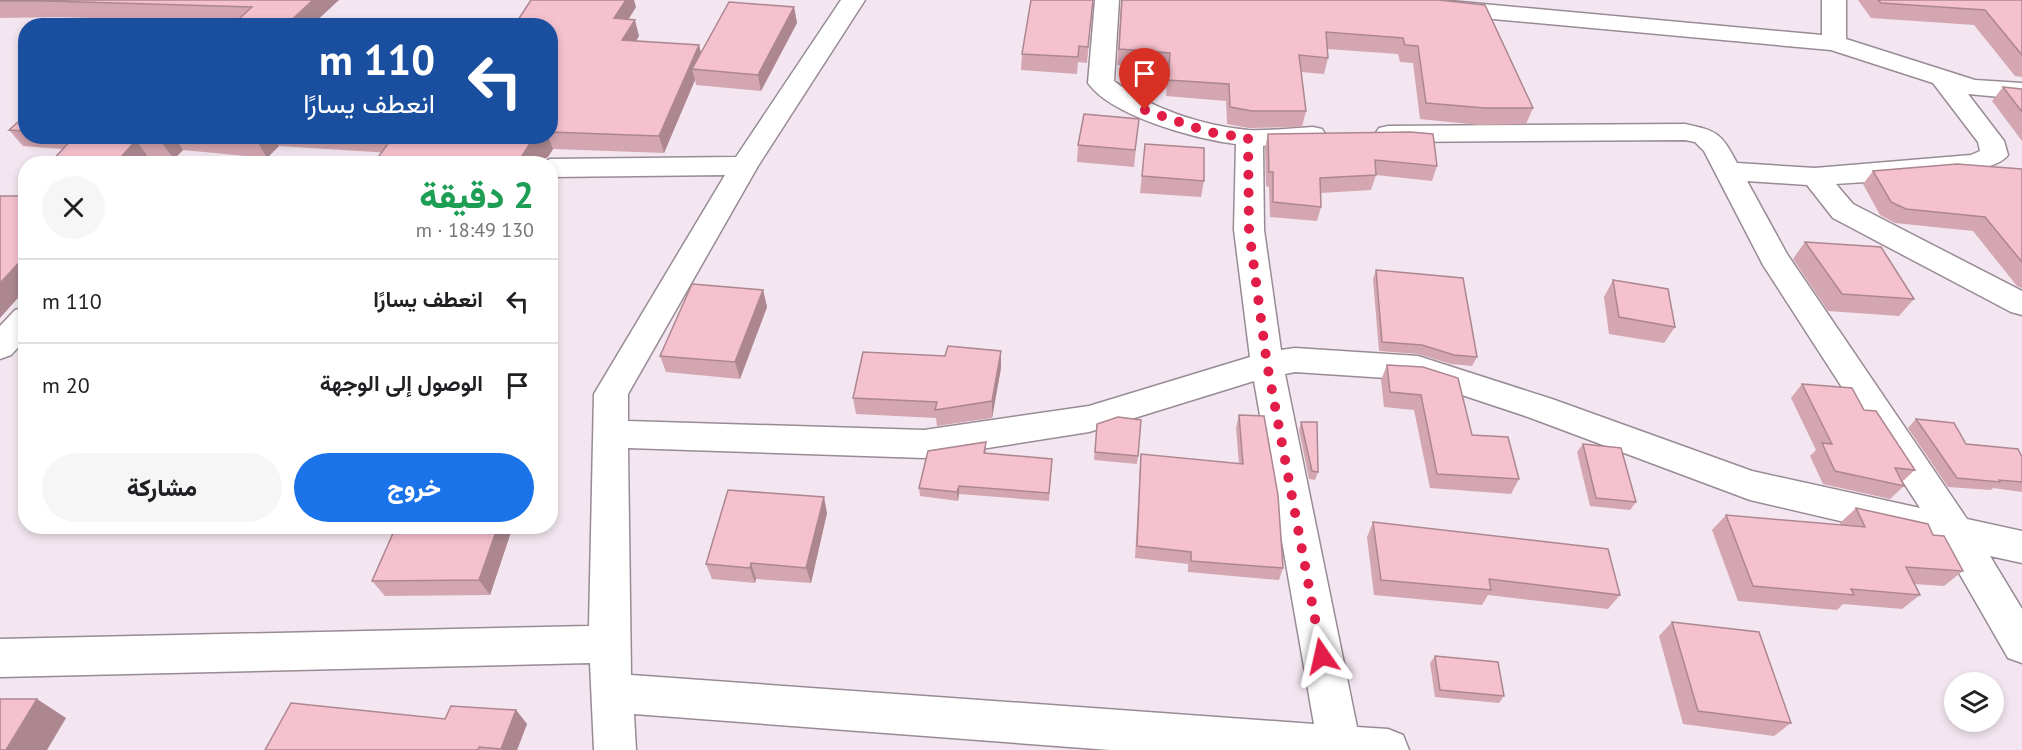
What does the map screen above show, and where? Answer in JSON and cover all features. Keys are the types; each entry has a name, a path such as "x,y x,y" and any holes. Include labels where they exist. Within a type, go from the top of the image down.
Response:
{"street":[{"path":"615,750 609,644 611,394 744,166 853,0"},
{"path":"1107,0 1101,83 1125,102 1208,132 1248,138 1351,134 1684,132 1704,136 1715,147 1774,258 1956,533 2022,645"},
{"path":"1362,0 1834,44 1972,87 2022,91"},
{"path":"1834,44 1838,0"},
{"path":"1728,171 1815,177 1976,163 1994,156 1991,141 1942,78"},
{"path":"1248,138 1249,230 1267,364 1339,748"},
{"path":"558,168 744,166"},
{"path":"1815,177 1843,211 2022,304"},
{"path":"0,347 18,327"},
{"path":"611,434 924,444 1089,419 1267,364 1295,360 1418,368 1540,408 1750,485 2022,548"},
{"path":"0,658 609,644"},
{"path":"611,693 1388,750"}],"building":[{"path":"313,0 294,18 240,18 252,7 0,1"},
{"path":"531,0 626,0 614,18 635,20 622,40 699,45 659,136 558,132 558,18 519,18"},
{"path":"1031,0 1093,0 1088,47 1079,46 1078,57 1022,54"},
{"path":"1122,0 1438,0 1485,5 1533,108 1485,108 1426,103 1418,46 1405,45 1403,38 1326,32 1328,58 1299,55 1306,111 1252,111 1230,107 1229,84 1168,80 1170,53 1119,49"},
{"path":"1878,0 2022,0 2022,55 1985,10 1881,3"},
{"path":"729,2 794,7 758,75 692,69"},
{"path":"2003,87 2022,89 2022,112"},
{"path":"1084,114 1139,119 1135,150 1078,145"},
{"path":"18,122 18,131 9,130"},
{"path":"1410,132 1433,134 1437,166 1375,160 1376,175 1320,178 1321,207 1273,202 1273,172 1269,172 1268,134"},
{"path":"68,144 132,144 122,156 56,156"},
{"path":"388,144 532,144 522,156 379,156"},
{"path":"1145,144 1204,148 1204,181 1142,176"},
{"path":"1957,164 2022,169 2022,262 1985,217 1906,209 1891,202 1873,171"},
{"path":"0,196 18,196 18,264 0,283"},
{"path":"1805,242 1881,247 1914,299 1842,294"},
{"path":"1376,270 1463,278 1477,357 1454,355 1422,345 1382,342"},
{"path":"1613,280 1668,289 1675,327 1619,317"},
{"path":"692,284 763,290 735,362 660,356"},
{"path":"948,346 1001,351 992,401 935,410 937,402 853,398 863,352 945,356"},
{"path":"1387,365 1423,367 1458,378 1472,435 1508,437 1519,479 1437,474 1421,395 1390,392"},
{"path":"1802,384 1852,388 1864,410 1876,411 1915,470 1895,468 1904,486 1835,471 1822,443 1832,444"},
{"path":"1239,415 1264,416 1278,495 1283,568 1191,561 1191,552 1137,546 1141,454 1243,464"},
{"path":"1118,417 1141,420 1138,456 1095,452 1097,424"},
{"path":"1916,419 1954,423 1966,444 2018,449 2022,457 2022,482 1957,478"},
{"path":"1301,422 1317,422 1318,472 1312,471"},
{"path":"986,442 984,453 1052,459 1049,493 959,486 957,492 919,488 928,451"},
{"path":"1583,444 1621,448 1636,502 1596,498"},
{"path":"728,490 824,497 806,568 751,563 750,568 706,564"},
{"path":"1856,508 1928,524 1933,535 1944,536 1963,571 1906,567 1920,595 1851,589 1854,595 1753,586 1726,515 1865,527"},
{"path":"1373,522 1608,549 1620,595 1489,579 1491,590 1381,580"},
{"path":"393,534 495,534 479,580 372,581"},
{"path":"1672,622 1759,632 1791,723 1698,711"},
{"path":"1435,656 1498,662 1504,696 1440,690"},
{"path":"0,699 37,699 6,750 0,750"},
{"path":"291,703 445,719 451,706 516,710 501,749 479,747 478,750 265,750"}],"route":[{"path":"1145,110 1208,132 1248,138 1249,230 1267,364 1322,656"}]}
